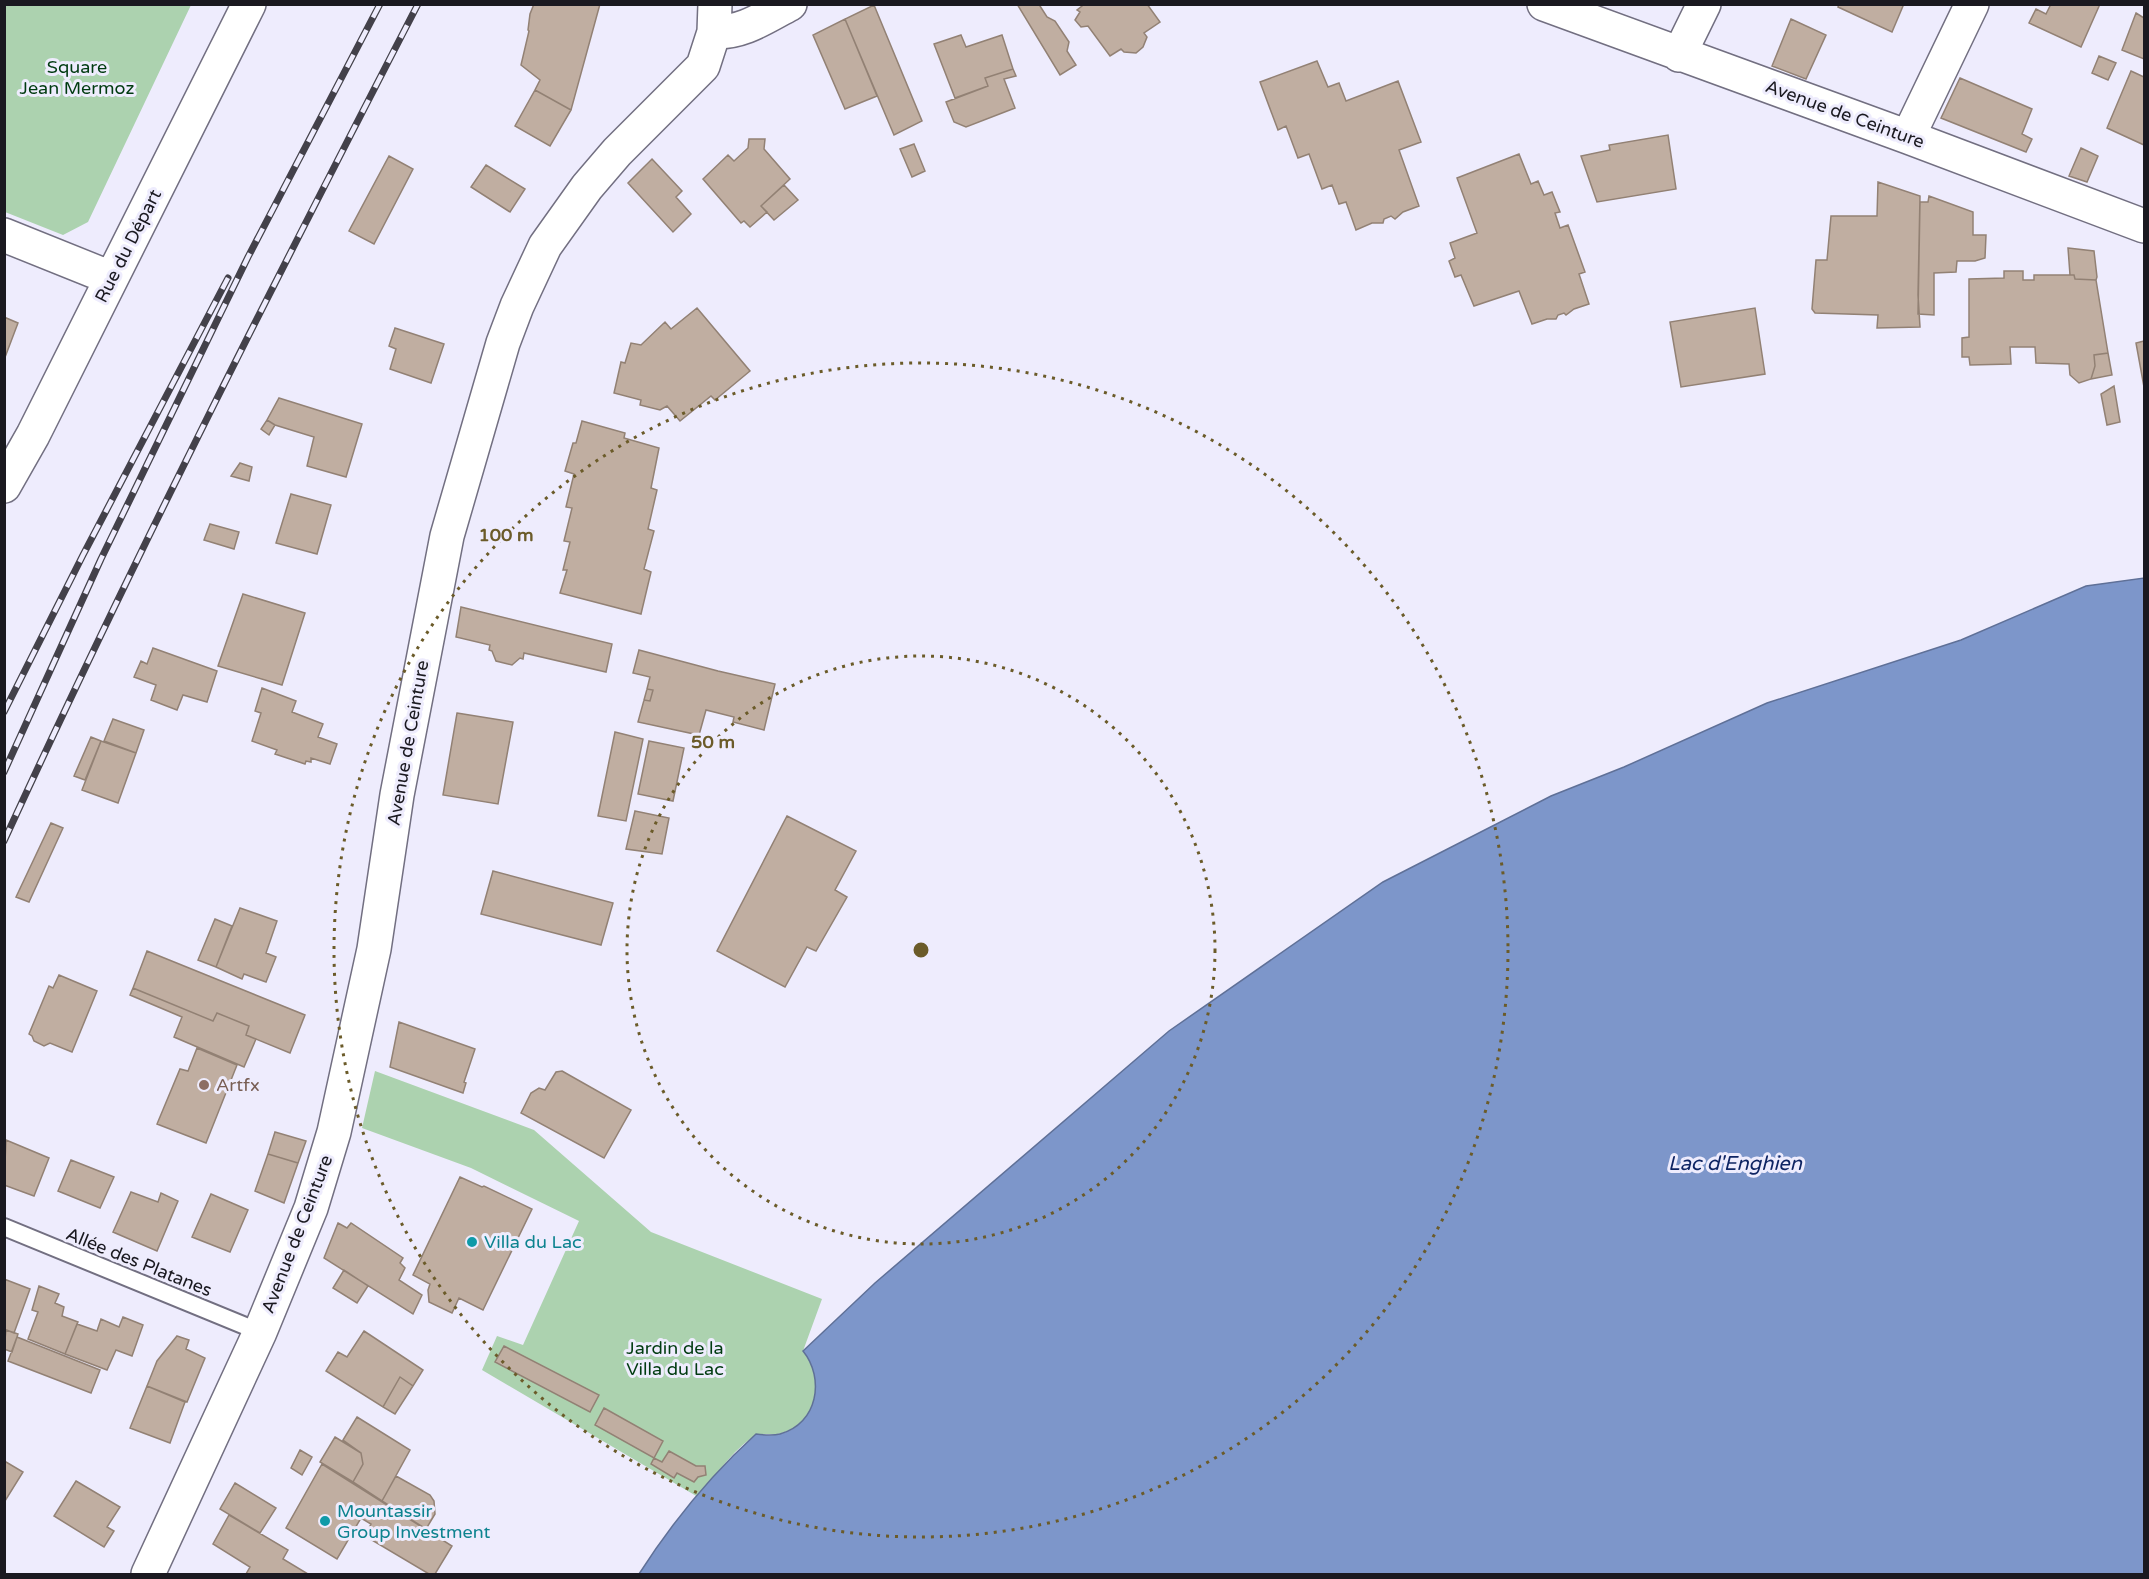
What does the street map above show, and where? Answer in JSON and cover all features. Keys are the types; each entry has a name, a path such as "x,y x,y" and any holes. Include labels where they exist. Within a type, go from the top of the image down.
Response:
{"street":[{"name":"Rue du Départ","path":"7,478 249,4"},
{"name":"Avenue de Ceinture","path":"148,1575 260,1332 311,1208 334,1132 374,949 397,795 447,536 496,364 517,306 545,246 587,187 617,152 703,66 715,18 730,32 742,29 790,4"},
{"name":"Avenue de Ceinture","path":"1544,4 2145,226"},
{"path":"1679,55 1704,4"},
{"path":"1908,137 1972,4"},
{"path":"4,235 111,278"}],"lane":[{"name":"Allée des Platanes","path":"4,1227 260,1332"}],"green space":[{"name":"Square Jean Mermoz","path":"4,5 191,5 88,222 63,235 5,212"},
{"name":"Jardin de la Villa du Lac","path":"375,1071 534,1130 651,1232 822,1299 803,1351 810,1362 816,1386 811,1410 804,1419 795,1427 782,1433 758,1435 747,1442 731,1456 698,1497 482,1370 497,1336 523,1345 579,1221 471,1168 362,1128"}],"water":[{"name":"Lac d'Enghien","path":"2144,578 2144,1574 639,1574 693,1500 756,1434 780,1434 793,1429 803,1421 814,1399 815,1386 810,1362 803,1351 875,1283 1169,1031 1383,882 1551,796 1624,767 1767,703 1961,640 2086,586"}],"building":[{"path":"534,4 600,4 571,110 535,90 540,80 521,65 529,31 530,14"},
{"path":"1017,4 1042,4 1040,6 1047,17 1055,21 1069,42 1067,51 1076,65 1060,75"},
{"path":"1081,4 1147,4 1160,22 1144,33 1147,37 1143,47 1136,53 1124,52 1121,49 1110,56 1088,26 1081,27 1075,20 1080,12 1077,10 1082,6"},
{"path":"1839,4 1900,4 1903,6 1892,32 1838,7"},
{"path":"2051,4 2100,4 2081,47 2029,23 2036,9 2046,14"},
{"path":"874,5 922,121 894,135 845,19"},
{"path":"2136,13 2144,18 2144,59 2122,50"},
{"path":"845,19 877,96 845,109 813,35"},
{"path":"1791,19 1826,35 1806,79 1772,66"},
{"path":"961,35 966,47 1002,35 1013,69 985,78 988,86 955,98 934,44"},
{"path":"2099,56 2116,63 2108,80 2092,73"},
{"path":"1317,61 1328,87 1339,83 1346,101 1398,81 1421,142 1399,150 1419,206 1403,212 1395,219 1391,216 1384,219 1383,223 1372,223 1356,230 1346,202 1339,204 1332,185 1322,189 1309,154 1298,158 1286,126 1278,130 1260,82"},
{"path":"1013,69 1016,76 1004,79 1015,108 966,127 954,122 946,102 988,86 985,78"},
{"path":"2131,71 2144,77 2144,145 2107,128"},
{"path":"1960,78 2032,109 2022,134 2032,139 2026,152 1941,118"},
{"path":"535,90 571,110 550,146 515,126"},
{"path":"1668,135 1676,189 1597,202 1581,156 1610,150 1609,145"},
{"path":"749,139 765,139 764,149 790,179 761,206 767,212 750,227 744,221 741,223 703,179 728,155 734,161 748,148"},
{"path":"914,144 925,171 912,177 900,149"},
{"path":"2081,148 2098,156 2087,182 2069,176"},
{"path":"1519,154 1531,184 1538,181 1544,195 1552,192 1560,212 1555,213 1560,228 1568,225 1585,272 1579,274 1589,304 1574,309 1566,315 1564,313 1558,315 1556,319 1547,319 1532,324 1519,291 1474,306 1461,275 1455,277 1449,261 1455,258 1450,243 1477,233 1457,178"},
{"path":"389,156 413,169 374,244 349,231"},
{"path":"652,159 682,191 676,197 691,214 673,232 628,183"},
{"path":"486,165 525,189 510,212 471,187"},
{"path":"1878,182 1920,196 1918,295 1920,327 1877,328 1878,315 1815,313 1812,309 1816,260 1827,260 1831,216 1877,216"},
{"path":"784,185 798,200 774,220 761,206"},
{"path":"1929,196 1973,212 1973,235 1986,235 1985,258 1975,261 1957,261 1956,272 1934,273 1934,315 1918,314 1920,202 1928,202"},
{"path":"2068,248 2094,251 2096,280 2075,279 2074,275 2070,275"},
{"path":"2004,271 2023,271 2023,280 2034,280 2034,275 2074,275 2075,279 2096,280 2108,353 2094,355 2095,366 2091,379 2079,383 2070,375 2069,364 2036,363 2035,347 2010,347 2011,364 1970,365 1969,357 1962,357 1962,338 1969,337 1969,279 2004,278"},
{"path":"697,308 750,371 715,400 711,396 680,421 667,406 660,410 640,405 641,400 614,393 621,362 625,363 631,343 641,345 665,322 671,329"},
{"path":"1755,308 1765,374 1681,387 1670,322"},
{"path":"4,317 18,323 4,360"},
{"path":"395,328 444,344 431,383 390,369 396,349 389,346"},
{"path":"2144,341 2144,387 2136,343"},
{"path":"2108,353 2112,375 2091,379 2095,366 2094,355"},
{"path":"2114,386 2120,422 2107,425 2101,394"},
{"path":"279,398 362,424 346,477 307,466 314,437 275,425 267,420"},
{"path":"267,420 275,425 269,435 261,429"},
{"path":"582,421 625,433 624,438 659,448 651,488 657,490 648,529 654,531 644,569 651,572 641,614 560,593 567,570 563,570 570,542 564,541 572,508 566,507 574,474 565,471"},
{"path":"240,463 252,467 249,481 231,476"},
{"path":"291,494 331,505 317,554 276,543"},
{"path":"210,524 239,532 234,549 204,540"},
{"path":"243,594 305,613 282,685 218,666"},
{"path":"461,607 612,644 606,672 524,653 523,659 520,658 512,665 496,661 492,651 489,650 490,645 456,637"},
{"path":"153,648 217,671 207,702 183,695 177,710 151,700 156,685 134,677 141,661 147,664"},
{"path":"639,650 775,684 764,730 733,722 734,717 706,710 699,735 638,722 644,700 650,701 653,690 647,689 650,677 633,673"},
{"path":"262,688 296,701 292,712 323,724 318,737 337,744 330,764 311,758 311,762 306,761 305,764 275,754 277,750 252,741 261,713 255,711"},
{"path":"647,689 653,690 650,701 644,700"},
{"path":"457,713 513,722 498,804 443,795"},
{"path":"113,719 144,730 136,753 104,741"},
{"path":"615,732 643,739 626,821 598,816"},
{"path":"91,737 101,741 85,780 74,776"},
{"path":"101,741 136,753 118,803 82,790"},
{"path":"649,741 684,748 673,801 638,794"},
{"path":"635,811 669,818 662,854 626,849"},
{"path":"787,816 856,851 835,890 847,897 816,951 807,947 785,987 717,951"},
{"path":"51,823 63,828 29,902 16,897"},
{"path":"493,871 613,903 601,945 481,914"},
{"path":"240,908 277,921 266,953 276,957 266,982 244,974 242,979 216,967"},
{"path":"215,919 232,926 216,967 198,960"},
{"path":"147,951 305,1015 290,1053 246,1035 249,1026 217,1013 213,1021 133,988"},
{"path":"59,975 97,991 72,1052 50,1043 44,1046 34,1041 29,1034 49,986 53,988"},
{"path":"133,988 213,1021 217,1013 249,1026 246,1035 256,1039 244,1067 174,1037 182,1017 130,995"},
{"path":"399,1022 475,1049 464,1082 466,1083 463,1093 390,1067"},
{"path":"197,1048 237,1065 206,1143 157,1124 180,1069 188,1071"},
{"path":"562,1071 631,1110 604,1158 521,1113 531,1093 539,1088 545,1090 556,1072"},
{"path":"275,1132 306,1141 298,1163 268,1154"},
{"path":"6,1140 49,1158 34,1196 4,1185"},
{"path":"268,1154 298,1163 284,1203 255,1191"},
{"path":"71,1160 114,1177 100,1208 58,1191"},
{"name":"Villa du Lac","path":"460,1177 532,1209 483,1310 459,1298 452,1313 429,1302 430,1284 413,1275"},
{"path":"131,1192 158,1202 161,1193 178,1201 157,1251 113,1232"},
{"path":"211,1194 248,1210 230,1252 192,1237"},
{"path":"338,1223 347,1228 351,1223 403,1258 400,1263 405,1268 399,1280 422,1295 413,1314 324,1258"},
{"path":"344,1270 368,1286 357,1303 333,1288"},
{"path":"4,1279 30,1289 14,1333 4,1329"},
{"path":"39,1286 59,1294 55,1303 64,1307 62,1316 78,1322 65,1354 28,1339 38,1312 32,1310"},
{"path":"123,1317 143,1325 132,1356 116,1350 107,1370 65,1354 77,1324 97,1331 101,1319 119,1327"},
{"path":"6,1330 18,1334 12,1352 4,1349"},
{"path":"364,1331 423,1370 413,1386 400,1377 383,1407 326,1371 338,1352 347,1357"},
{"path":"177,1336 189,1340 186,1349 205,1358 187,1402 147,1386 157,1361"},
{"path":"17,1337 100,1370 91,1393 8,1361"},
{"path":"504,1346 599,1395 590,1412 495,1362"},
{"path":"400,1377 413,1386 395,1414 383,1407"},
{"path":"147,1386 185,1402 170,1443 130,1428"},
{"path":"604,1408 663,1441 654,1458 595,1425"},
{"path":"357,1417 410,1450 382,1501 353,1482 363,1464 361,1453 343,1440"},
{"path":"335,1437 361,1453 363,1464 353,1482 320,1462"},
{"path":"300,1450 312,1457 302,1475 291,1468"},
{"path":"669,1451 696,1466 705,1466 706,1475 698,1477 694,1482 677,1473 674,1478 651,1464 654,1458 662,1462"},
{"path":"6,1462 23,1472 5,1501 4,1464"},
{"name":"Mountassir Group Investment","path":"322,1464 452,1546 435,1574 429,1574 365,1536 371,1524 361,1518 337,1559 286,1528"},
{"path":"396,1476 430,1495 434,1501 435,1514 426,1529 382,1501"},
{"path":"76,1481 120,1507 107,1527 114,1531 104,1547 54,1516"},
{"path":"235,1483 276,1508 260,1533 220,1509"},
{"path":"229,1515 288,1550 283,1559 308,1574 246,1574 250,1567 213,1544"}],"railway":[{"path":"4,772 101,559 248,257 380,4"},
{"path":"4,841 103,630 206,420 418,4"},
{"path":"4,712 83,555 228,278"}],"place":[{"name":"Artfx","path":"204,1085"},
{"name":"Villa du Lac","path":"472,1242"},
{"name":"Mountassir Group Investment","path":"325,1521"}]}
